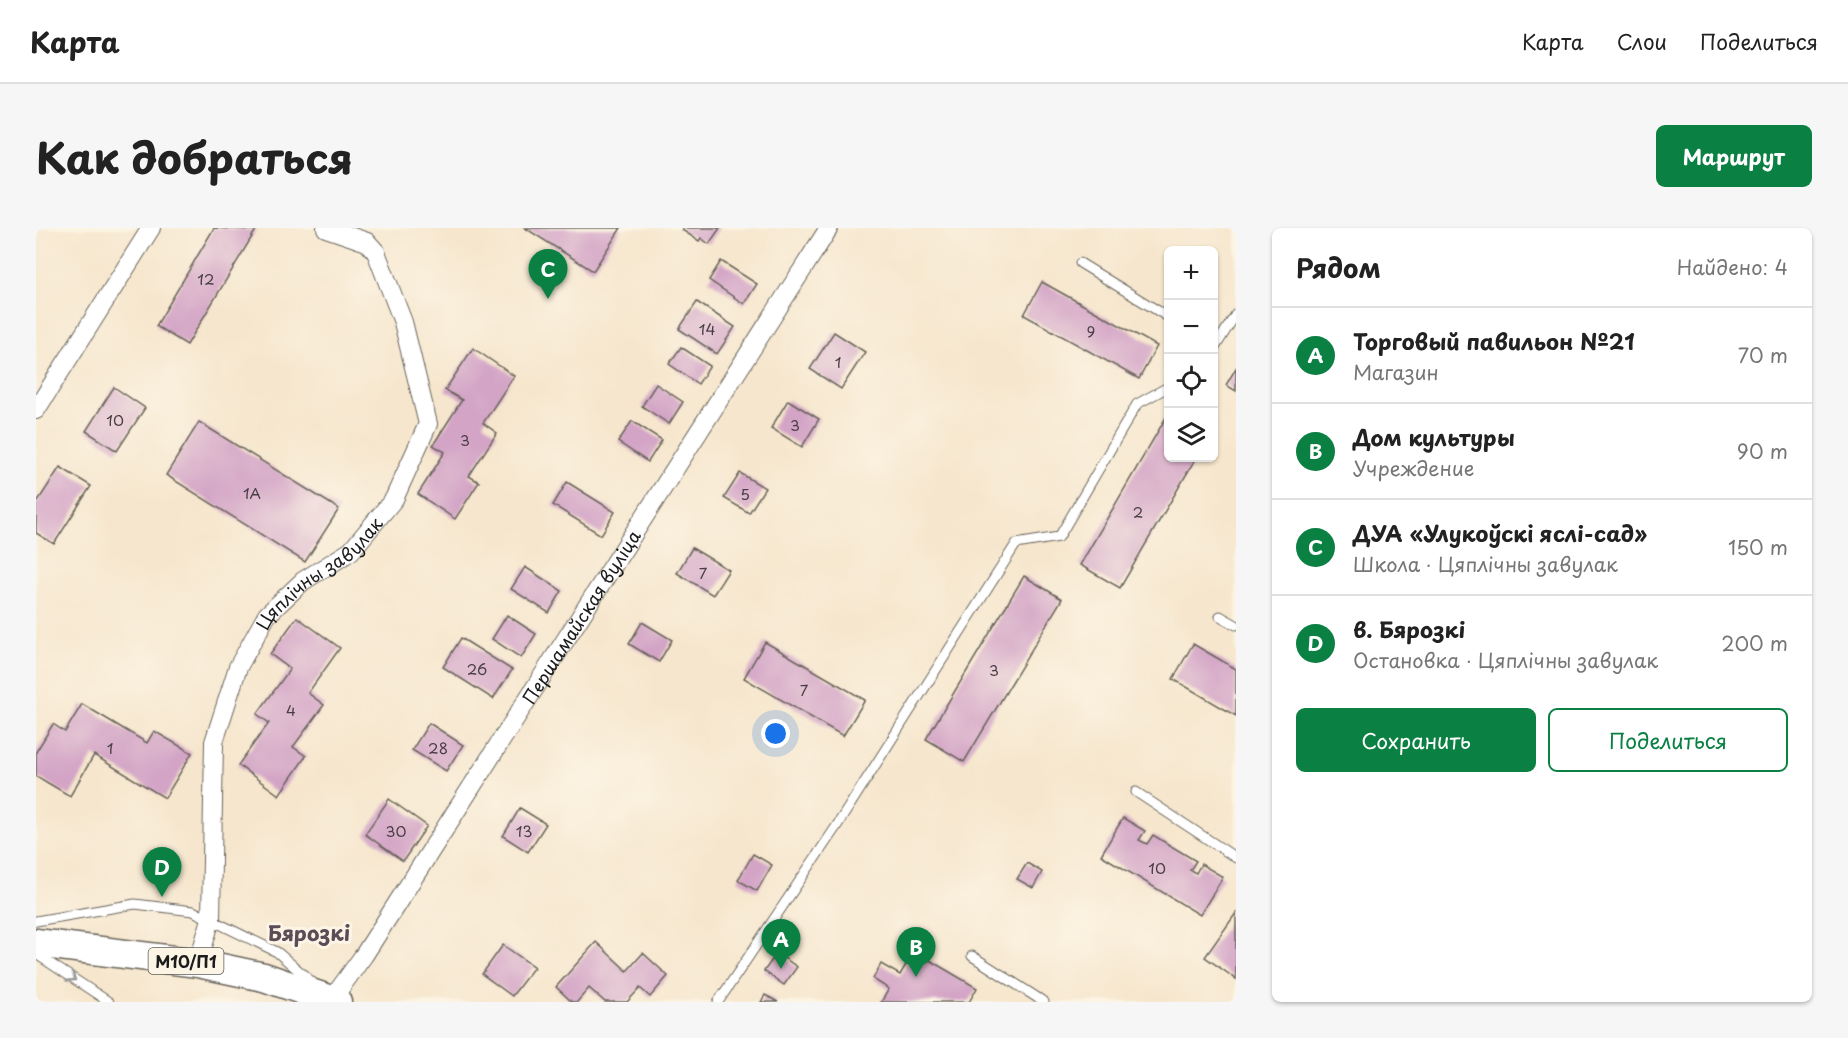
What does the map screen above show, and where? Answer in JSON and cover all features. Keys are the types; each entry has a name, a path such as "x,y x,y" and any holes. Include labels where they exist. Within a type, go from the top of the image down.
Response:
{"main road":[{"name":"М10/П1","path":"36,943 198,963 264,977 334,1001"}],"street":[{"path":"36,410 150,228"},
{"name":"Цяплічны завулак","path":"198,963 211,919 214,742 238,668 267,615 303,581 351,551 394,499 428,424 403,322 376,252 367,242 326,228"},
{"name":"Першамайская вуліца","path":"334,1001 829,228"}],"lane":[{"path":"1080,263 1164,315"},
{"path":"1218,343 1236,314"},
{"path":"718,1002 836,827 1016,544 1059,537 1137,404 1164,389"},
{"path":"1220,616 1236,625"},
{"path":"1136,792 1236,858"},
{"path":"36,921 135,904 194,911 277,952 334,1001"},
{"path":"36,954 109,1002"},
{"path":"972,956 1044,1002"}],"building":[{"path":"214,228 256,230 187,345 156,326"},
{"path":"525,228 621,228 593,271"},
{"path":"683,228 720,228 709,244 701,238 699,241 682,230"},
{"path":"721,261 757,284 744,304 709,280"},
{"path":"1042,282 1157,346 1139,379 1024,315"},
{"path":"697,302 735,327 717,354 679,329"},
{"path":"834,332 865,352 841,389 810,369"},
{"path":"681,347 710,366 698,384 669,364"},
{"path":"473,348 514,376 483,423 497,433 469,476 479,482 455,519 418,494 445,452 433,445 462,400 445,390"},
{"path":"1236,368 1236,391 1226,385"},
{"path":"656,384 683,402 669,424 642,406"},
{"path":"114,387 145,408 117,451 86,431"},
{"path":"788,400 819,419 802,447 771,428"},
{"path":"632,421 662,440 648,462 618,442"},
{"path":"1164,421 1164,462 1194,462 1120,588 1080,565"},
{"path":"199,422 339,509 305,562 166,475"},
{"path":"60,467 91,486 54,544 36,533 36,504"},
{"path":"740,473 765,488 749,513 724,498"},
{"path":"567,482 615,512 601,535 553,505"},
{"path":"692,548 729,570 713,595 677,573"},
{"path":"525,567 562,591 549,613 511,589"},
{"path":"1024,576 1062,599 964,762 926,739"},
{"path":"507,615 536,634 521,658 492,639"},
{"path":"297,617 340,648 308,693 324,705 293,747 306,756 279,795 238,765 269,723 257,714 290,669 270,654"},
{"path":"642,622 672,640 659,662 629,644"},
{"path":"461,638 512,670 493,699 443,667"},
{"path":"765,642 865,700 843,736 744,678"},
{"path":"1193,644 1236,669 1236,716 1173,679"},
{"path":"82,704 147,743 154,731 192,753 165,798 94,755 70,796 36,776 36,752 53,724 65,732"},
{"path":"429,723 463,745 446,771 412,750"},
{"path":"389,799 427,826 403,861 365,834"},
{"path":"520,808 546,824 528,852 503,836"},
{"path":"1123,818 1145,831 1139,840 1147,844 1153,835 1196,861 1190,870 1196,873 1201,864 1223,877 1200,915 1101,855"},
{"path":"753,854 772,865 757,891 738,880"},
{"path":"1027,863 1042,872 1033,888 1017,879"},
{"path":"1236,913 1236,979 1205,957"},
{"path":"596,942 627,971 643,953 668,976 650,997 640,988 627,1002 605,1002 589,988 577,1002 572,1002 556,987"},
{"path":"503,945 534,967 512,996 482,974"},
{"path":"914,951 977,988 969,1002 881,1002 889,989 873,979 881,964 900,975"},
{"path":"777,953 797,967 784,985 764,971"},
{"path":"765,995 778,1002 761,1002"}],"place":[{"name":"ДУА «Улукоўскі яслі-сад»","path":"548,299"},
{"name":"в. Бярозкі","path":"162,897"},
{"name":"Торговый павильон №21","path":"781,969"},
{"name":"Дом культуры","path":"916,977"}],"district":[{"name":"Бярозкі","path":"309,932"}]}
